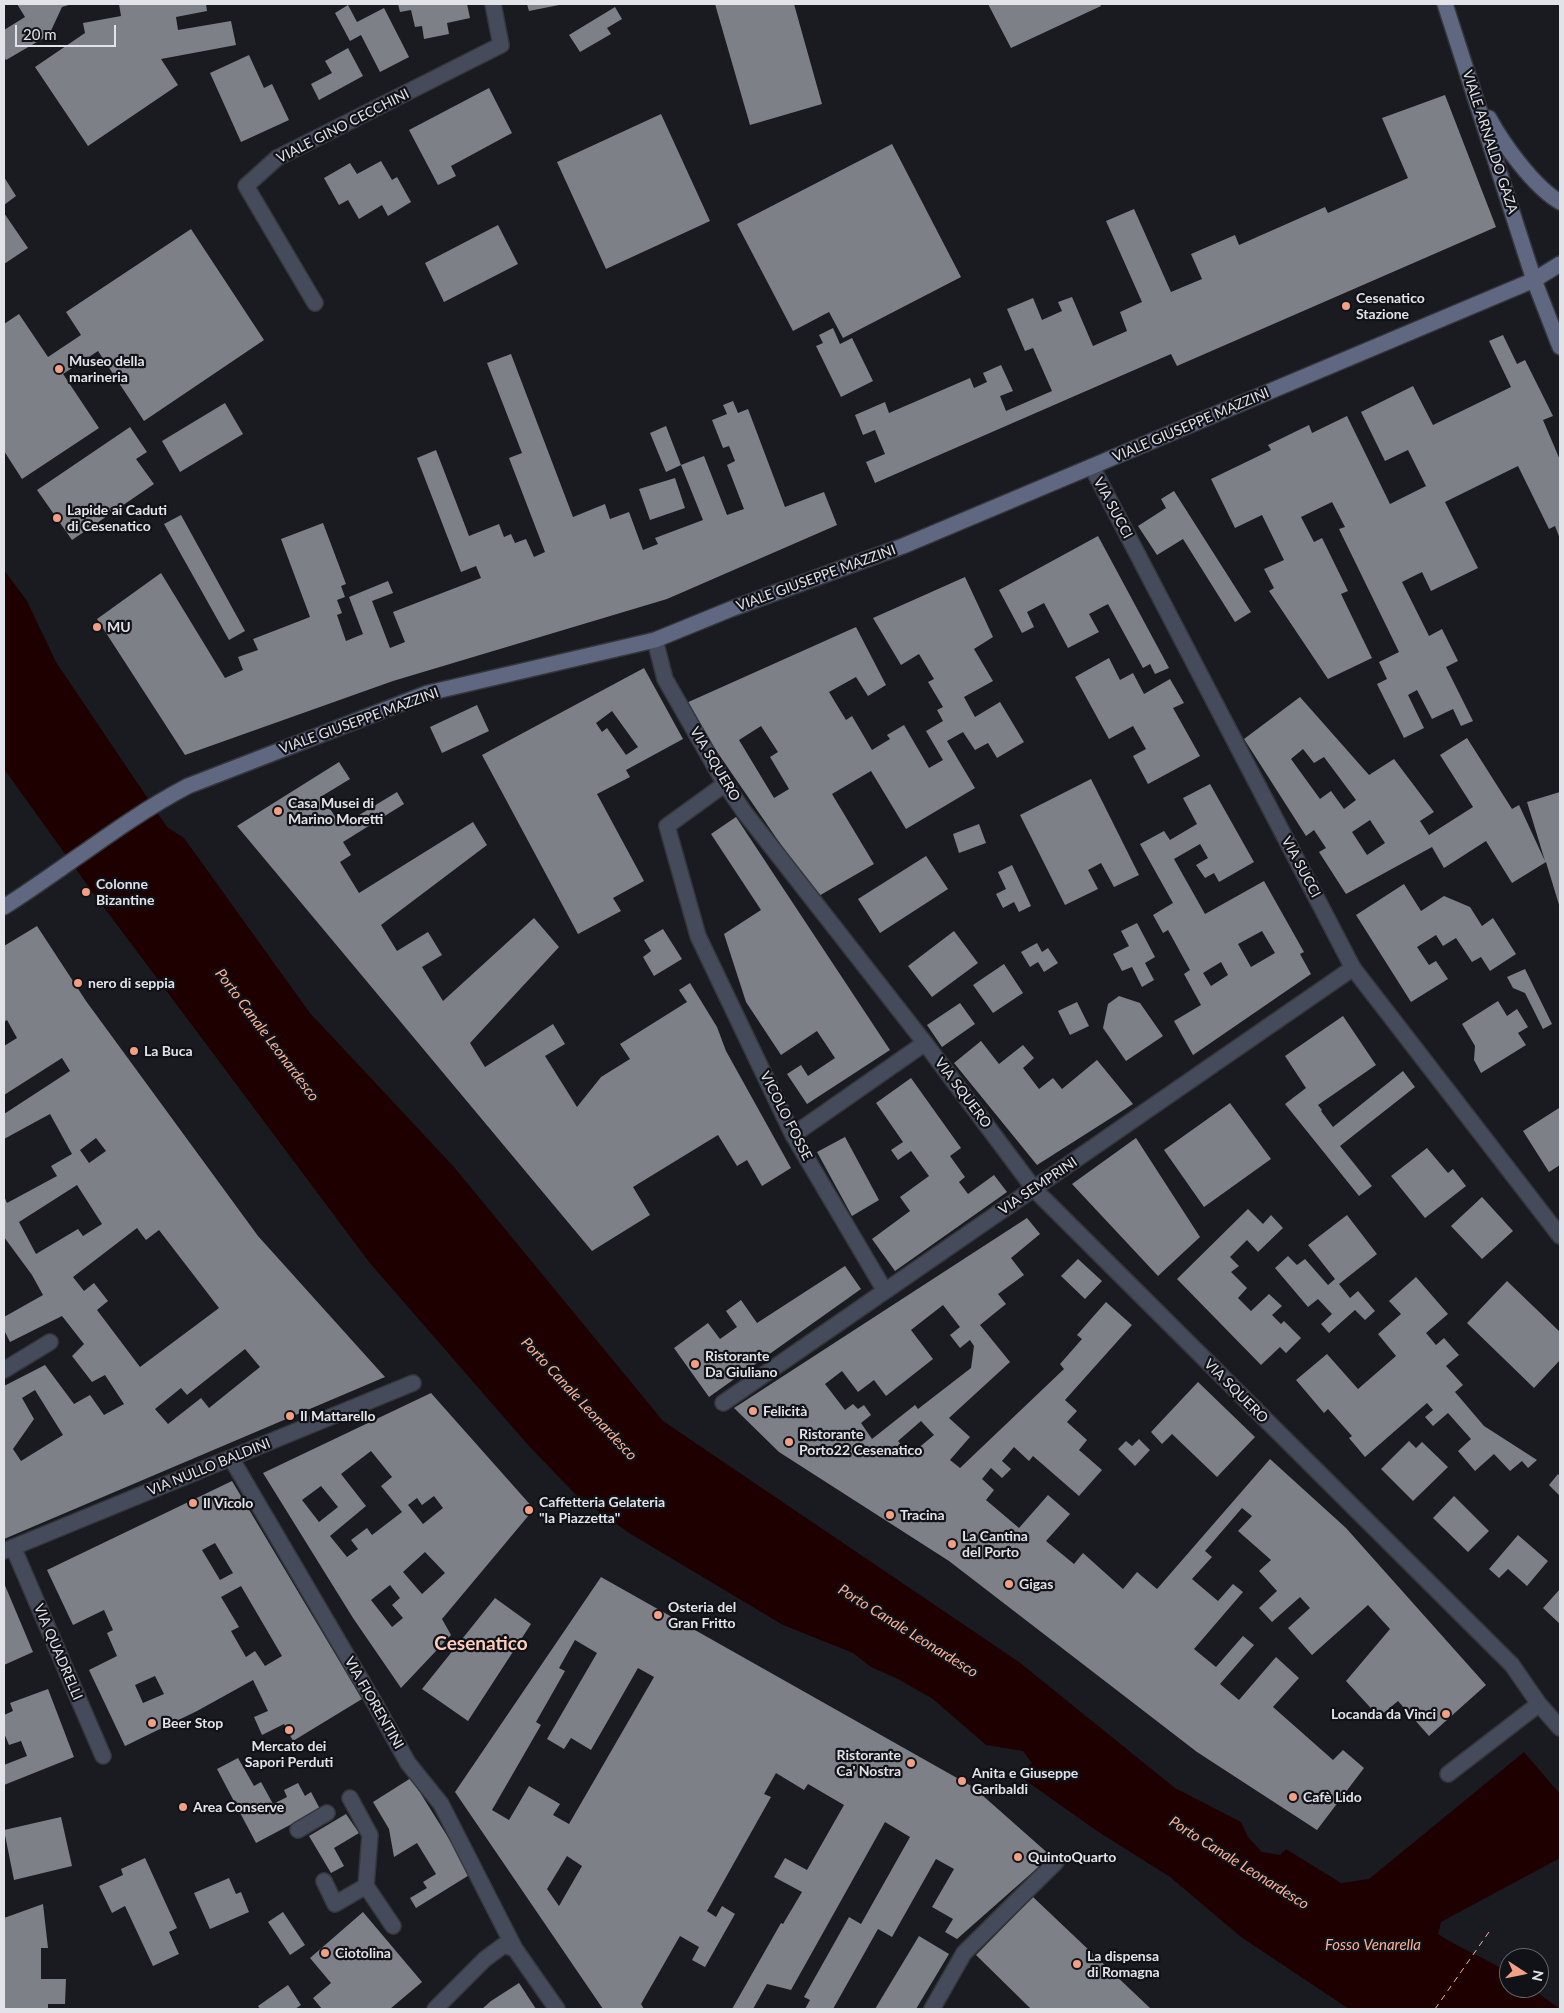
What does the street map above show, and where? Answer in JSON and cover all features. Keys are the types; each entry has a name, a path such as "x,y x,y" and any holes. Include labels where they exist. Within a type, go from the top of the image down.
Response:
{"street":[{"name":"VIALE GINO CECCHINI","path":"315,303 246,186 278,158 501,45 493,4"},
{"name":"VIALE ARNALDO GAZA","path":"1445,4 1534,280 1560,348"},
{"path":"1472,85 1501,139 1538,184 1560,202"},
{"name":"VIALE GIUSEPPE MAZZINI","path":"4,907 155,804 188,786 428,693 655,640 731,609 903,546 1534,280 1560,264"},
{"name":"VIA SUCCI","path":"1092,467 1353,968 1560,1236"},
{"name":"VIA SQUERO","path":"655,640 665,679 725,784 925,1043 1034,1190 1512,1665 1539,1704 1560,1728"},
{"name":"VICOLO FOSSE","path":"725,784 667,826 698,936 793,1135 885,1291"},
{"name":"VIA SEMPRINI","path":"723,1403 1353,968"},
{"path":"793,1135 925,1043"},
{"path":"4,1370 50,1342"},
{"name":"VIA NULLO BALDINI","path":"8,1549 413,1383"},
{"name":"VIA FIORENTINI","path":"231,1458 370,1693 408,1763 440,1804 510,1947 558,2009"},
{"name":"VIA QUADRELLI","path":"8,1549 104,1756"},
{"path":"1448,1774 1539,1704"},
{"path":"350,1798 370,1835 366,1886 393,1926"},
{"path":"298,1830 327,1813"},
{"path":"932,2009 964,1953 1056,1862"},
{"path":"324,1881 335,1904 366,1886"},
{"path":"435,2009 485,1958 510,1947"}],"water":[{"name":"Fosso Venarella","path":"4,570 27,601 56,662 167,827 184,838 310,1013 454,1167 663,1421 1019,1662 1175,1788 1241,1822 1248,1837 1262,1852 1280,1855 1286,1849 1341,1883 1369,1879 1524,1752 1560,1794 1560,1858 1441,1922 1438,1934 1499,1967 1499,1998 1545,1998 1560,2009 1349,2009 1241,1937 1170,1877 1097,1831 1018,1775 1032,1763 1023,1751 986,1745 933,1699 898,1679 871,1667 853,1653 783,1625 629,1533 576,1495 528,1445 369,1262 91,890 4,769"}],"building":[{"path":"17,4 72,4 62,7 49,35 6,60 4,57 4,30 25,17"},
{"path":"119,4 206,4 207,11 176,17 178,30 231,21 236,45 161,59 178,85 88,146 35,67 85,33 83,23 121,16"},
{"path":"398,4 467,4 470,18 447,23 449,34 424,39 422,26 415,27 411,10 400,12"},
{"path":"527,4 559,4 559,5 529,11"},
{"path":"715,4 794,4 822,104 750,125"},
{"path":"988,4 1100,4 1101,6 1011,48"},
{"path":"348,5 357,22 384,8 409,57 380,72 361,35 350,41 335,13"},
{"path":"615,7 622,19 607,28 611,34 580,52 569,35"},
{"path":"348,48 363,76 319,100 311,84 332,73 325,61"},
{"path":"249,55 264,88 272,84 289,120 241,142 210,73"},
{"path":"489,88 512,133 451,166 456,176 438,185 409,130"},
{"path":"1445,95 1496,227 1177,366 1171,354 875,483 866,462 885,454 875,430 863,435 855,415 885,402 889,413 970,378 974,388 987,382 983,373 1001,365 1013,391 1000,396 1006,411 1052,391 1033,348 1025,351 1007,309 1033,298 1042,320 1062,311 1058,302 1072,297 1093,346 1127,331 1120,312 1142,302 1106,221 1134,209 1171,292 1202,279 1191,254 1235,235 1239,245 1325,207 1328,213 1408,178 1382,118"},
{"path":"661,114 710,221 606,269 557,162"},
{"path":"892,144 961,277 843,338 829,312 793,331 737,224"},
{"path":"381,161 392,180 397,177 411,202 388,216 382,205 359,219 348,200 339,205 324,178 350,163 357,174"},
{"path":"4,177 16,196 4,205"},
{"path":"4,213 28,248 4,264"},
{"path":"498,225 518,264 444,302 425,263"},
{"path":"191,229 264,340 144,421 98,351 63,374 99,428 22,479 4,451 4,324 19,314 48,357 81,335 66,312"},
{"path":"833,328 840,344 852,338 873,381 841,397 816,346 823,343 819,335"},
{"path":"1503,335 1517,364 1525,360 1553,416 1543,420 1560,460 1560,539 1555,526 1549,529 1518,466 1445,502 1478,568 1431,591 1422,572 1402,582 1429,636 1442,629 1458,661 1446,667 1473,721 1461,726 1453,709 1432,719 1417,690 1408,695 1424,728 1404,738 1377,684 1387,679 1379,662 1399,652 1339,529 1345,527 1332,502 1301,517 1314,542 1322,538 1348,591 1341,594 1372,658 1328,679 1269,591 1274,588 1264,569 1284,560 1262,515 1235,528 1211,479 1271,450 1268,445 1309,425 1312,433 1347,416 1390,504 1426,486 1408,450 1385,461 1361,412 1413,386 1433,425 1511,387 1489,341"},
{"path":"511,354 573,517 605,504 610,519 629,512 643,550 658,544 655,538 703,520 681,465 704,456 727,515 744,509 727,465 735,461 729,446 723,448 712,420 727,414 723,405 733,401 738,413 748,409 785,507 824,492 837,525 667,599 393,681 185,755 97,619 161,573 225,678 243,670 238,657 258,650 253,639 310,617 281,539 323,523 346,584 341,586 345,597 337,600 342,613 337,615 346,641 363,634 349,597 388,581 393,593 372,601 390,648 405,642 393,612 481,578 476,566 461,572 417,458 436,450 469,536 499,524 504,537 511,534 515,543 526,539 534,557 545,552 509,458 522,453 487,363"},
{"path":"225,403 243,434 180,472 162,441"},
{"path":"666,426 681,465 666,472 650,433"},
{"path":"130,427 147,452 136,459 154,484 72,540 37,490"},
{"path":"675,478 685,508 650,520 639,489"},
{"path":"1174,491 1251,612 1235,622 1183,539 1157,555 1138,526 1166,508 1161,499"},
{"path":"181,515 245,631 229,640 164,524"},
{"path":"1098,536 1169,668 1155,674 1150,664 1143,668 1108,604 1089,614 1099,632 1068,648 1044,603 1027,612 1034,627 1022,633 999,590"},
{"path":"965,577 993,637 974,649 993,681 964,697 975,717 1000,702 1024,742 997,758 988,743 975,750 963,732 947,741 975,788 906,829 871,771 832,794 874,864 817,897 684,704 856,627 886,685 868,696 856,677 829,692 846,720 852,716 872,750 890,739 887,735 904,725 929,768 943,760 926,731 943,721 937,710 943,707 928,682 934,679 919,654 901,665 873,618","holes":["761,726 778,752 770,757 789,789 774,798 739,740"]},
{"path":"1109,658 1120,680 1133,673 1144,694 1170,679 1184,703 1173,708 1200,756 1148,784 1133,756 1146,749 1133,726 1109,739 1075,677"},
{"path":"644,668 683,739 626,770 630,777 597,794 644,881 613,898 621,911 578,934 482,755","holes":["612,711 638,747 626,755 607,728 602,732 596,723"]},
{"path":"1300,697 1369,775 1394,759 1434,812 1420,821 1429,835 1473,807 1440,755 1467,738 1512,809 1519,805 1545,861 1527,802 1560,792 1560,908 1546,862 1512,883 1486,841 1444,868 1432,847 1346,894 1319,852 1326,848 1314,830 1306,836 1244,739","holes":["1303,749 1314,763 1324,757 1356,800 1344,809 1331,791 1320,799 1291,759","1370,820 1385,843 1367,855 1352,832"]},
{"path":"477,705 489,731 442,753 430,727"},
{"path":"339,762 350,779 322,796 341,826 397,792 404,804 343,842 351,855 340,862 359,893 473,822 487,845 381,925 397,951 428,932 442,955 422,967 443,1001 534,918 559,947 470,1043 485,1067 553,1024 565,1044 545,1056 577,1107 601,1077 630,1059 620,1044 687,1002 679,990 690,983 717,1027 726,1051 791,1168 762,1186 747,1160 737,1166 718,1135 633,1187 650,1215 592,1251 237,826"},
{"path":"1091,779 1139,875 1114,887 1101,863 1088,870 1098,889 1065,905 1020,815"},
{"path":"1210,784 1254,862 1219,882 1214,873 1205,878 1196,865 1208,858 1200,844 1174,859 1205,914 1264,881 1304,952 1300,954 1311,974 1193,1055 1174,1021 1201,1005 1184,974 1190,970 1168,930 1163,933 1153,915 1173,903 1140,844 1164,831 1170,840 1197,824 1183,798","holes":["1262,931 1275,953 1251,967 1238,944","1221,962 1228,975 1211,986 1203,973"]},
{"path":"736,817 890,1050 807,1104 787,1074 801,1065 808,1076 835,1058 817,1031 781,1055 746,1002 724,934 761,910 711,834"},
{"path":"979,824 986,843 959,853 953,834"},
{"path":"926,856 948,889 880,933 858,899"},
{"path":"1012,865 1031,906 1019,912 1014,902 1003,908 996,894 1006,889 998,872"},
{"path":"1404,884 1421,911 1444,896 1470,907 1482,926 1493,918 1516,954 1490,971 1481,957 1472,962 1456,938 1443,946 1436,935 1417,947 1429,965 1436,961 1448,979 1411,1002 1356,915"},
{"path":"1137,923 1155,957 1145,963 1154,980 1142,987 1132,967 1122,971 1113,954 1129,946 1121,931"},
{"path":"37,926 86,1001 258,1236 385,1377 4,1539 4,1386 45,1365 74,1404 90,1395 104,1415 124,1404 105,1375 92,1382 72,1356 84,1344 62,1316 10,1342 4,1330 4,1317 43,1295 32,1275 4,1237 4,1196 7,1203 57,1176 51,1166 72,1154 50,1114 4,1139 4,1114 70,1071 62,1058 4,1095 4,1046 17,1038 7,1020 4,1022 4,946","holes":["96,1138 106,1151 89,1163 80,1150","77,1185 102,1224 83,1236 78,1229 36,1254 19,1222","137,1228 146,1240 159,1230 219,1308 140,1367 97,1310 108,1301 94,1283 84,1291 73,1277","245,1349 260,1367 209,1408 201,1398 168,1424 155,1409 181,1388 187,1395","35,1390 63,1435 21,1461 13,1449 34,1419 22,1398"]},
{"path":"663,929 682,959 654,976 643,957 651,951 644,940"},
{"path":"954,931 978,963 932,997 908,966"},
{"path":"1037,943 1042,952 1048,948 1058,963 1044,972 1038,962 1030,967 1021,952"},
{"path":"1004,964 1023,993 993,1013 973,985"},
{"path":"1525,969 1552,1024 1543,1029 1525,993 1513,988 1507,977"},
{"path":"1119,996 1140,1003 1163,1036 1126,1061 1103,1028 1108,1004"},
{"path":"1498,1001 1507,1016 1517,1009 1528,1027 1518,1033 1526,1045 1481,1073 1474,1060 1475,1046 1462,1024"},
{"path":"1077,1002 1089,1026 1070,1035 1058,1011"},
{"path":"960,1003 975,1024 942,1047 927,1025"},
{"path":"1343,1016 1376,1065 1318,1105 1333,1127 1403,1071 1415,1087 1340,1146 1372,1186 1359,1196 1285,1104 1306,1088 1285,1056"},
{"path":"981,1041 999,1064 1023,1045 1034,1058 1023,1068 1039,1089 1053,1078 1062,1089 1097,1060 1133,1104 1037,1165 954,1063"},
{"path":"911,1078 961,1148 950,1156 965,1177 959,1182 968,1194 994,1175 1007,1192 895,1271 872,1239 910,1211 900,1197 929,1176 911,1151 898,1160 891,1150 903,1142 876,1103"},
{"path":"1230,1103 1271,1159 1204,1207 1164,1150"},
{"path":"1559,1108 1560,1165 1549,1172 1523,1131"},
{"path":"845,1137 879,1200 852,1216 817,1152"},
{"path":"1136,1138 1200,1237 1158,1276 1072,1184"},
{"path":"1427,1148 1448,1173 1453,1169 1466,1186 1425,1218 1391,1176"},
{"path":"1482,1197 1513,1231 1482,1259 1451,1226"},
{"path":"1248,1209 1263,1224 1271,1215 1283,1228 1258,1252 1247,1240 1230,1257 1239,1266 1231,1272 1247,1288 1238,1298 1251,1311 1269,1294 1282,1306 1272,1315 1281,1324 1284,1321 1301,1338 1286,1353 1280,1347 1261,1365 1177,1279"},
{"path":"1347,1215 1377,1254 1339,1284 1350,1298 1358,1291 1375,1311 1365,1320 1355,1310 1329,1333 1321,1324 1332,1314 1318,1299 1308,1307 1275,1268 1288,1256 1297,1265 1305,1259 1328,1285 1335,1279 1308,1245"},
{"path":"1027,1218 1040,1234 1011,1258 1024,1275 998,1294 1006,1304 980,1325 1010,1362 949,1418 970,1437 950,1460 960,1468 1064,1369 1060,1364 1082,1339 1077,1335 1106,1302 1132,1325 1065,1400 1077,1411 1067,1422 1087,1440 1079,1450 1102,1470 1079,1496 1033,1456 1029,1461 1014,1447 1002,1461 1011,1469 1002,1478 991,1468 982,1479 994,1490 986,1500 1019,1528 1048,1495 1070,1514 1046,1541 1074,1564 1083,1553 1123,1589 1137,1572 1157,1589 1270,1459 1346,1528 1486,1685 1429,1736 1398,1701 1379,1717 1346,1681 1390,1629 1368,1605 1312,1655 1288,1628 1310,1608 1300,1597 1272,1622 1259,1608 1277,1591 1259,1571 1271,1560 1238,1531 1252,1516 1242,1508 1205,1551 1212,1557 1192,1579 1218,1601 1233,1584 1243,1592 1194,1649 1216,1667 1243,1636 1254,1645 1220,1684 1239,1700 1276,1657 1299,1678 1273,1707 1333,1760 1343,1750 1364,1768 1317,1830 1197,1752 949,1561 779,1452 734,1408","holes":["943,1305 960,1327 950,1335 960,1348 970,1340 974,1346 971,1368 918,1409 915,1405 872,1439 861,1423 871,1415 864,1405 858,1409 853,1404 845,1410 825,1384 842,1371 858,1392 874,1380 886,1396 933,1359 911,1330","921,1421 934,1435 910,1455 898,1441"]},
{"path":"1078,1259 1102,1281 1085,1299 1061,1276"},
{"path":"845,1266 861,1289 709,1397 674,1348 708,1323 720,1339 737,1327 726,1311 741,1300 757,1323"},
{"path":"1416,1277 1448,1314 1426,1333 1436,1345 1444,1338 1459,1355 1446,1366 1463,1385 1455,1392 1484,1426 1537,1460 1528,1468 1522,1461 1510,1471 1494,1454 1475,1471 1458,1451 1471,1439 1448,1413 1433,1426 1425,1417 1433,1410 1427,1403 1365,1457 1349,1438 1352,1436 1328,1409 1324,1413 1296,1380 1327,1354 1358,1389 1396,1356 1378,1334 1401,1314 1389,1301"},
{"path":"1507,1281 1560,1332 1560,1360 1534,1388 1467,1323"},
{"path":"1198,1382 1255,1437 1217,1477 1172,1434 1162,1444 1151,1432"},
{"path":"431,1393 534,1509 442,1619 451,1635 401,1688 353,1618 263,1473","holes":["371,1451 392,1477 381,1486 402,1512 372,1535 367,1528 351,1540 358,1549 347,1557 330,1536 366,1506 341,1474","321,1486 338,1507 319,1522 302,1500","434,1496 443,1508 423,1524 408,1505 417,1498 422,1505","425,1552 445,1573 422,1594 403,1572","390,1585 400,1598 392,1605 403,1618 392,1627 371,1600"]},
{"path":"1139,1439 1150,1450 1135,1466 1118,1449 1126,1441 1132,1446"},
{"path":"1409,1441 1416,1448 1422,1442 1448,1467 1413,1501 1381,1469"},
{"path":"1558,1474 1560,1476 1560,1496 1549,1485"},
{"path":"232,1481 362,1699 293,1741 284,1724 262,1735 254,1717 268,1711 253,1680 197,1711 125,1746 89,1670 117,1656 107,1633 113,1630 104,1610 73,1625 47,1570","holes":["215,1543 233,1573 220,1580 202,1550","241,1586 282,1656 265,1666 255,1651 246,1657 231,1631 239,1627 221,1597","155,1676 164,1694 143,1703 135,1685"]},
{"path":"1454,1496 1489,1531 1468,1552 1433,1518"},
{"path":"1518,1535 1548,1561 1527,1586 1508,1569 1499,1578 1489,1569"},
{"path":"601,1577 973,1787 1051,1856 957,1939 945,1932 953,1919 932,1907 954,1869 936,1859 892,1937 878,1929 833,2009 805,2009 810,2000 804,1997 849,1917 861,1924 910,1837 885,1822 791,1990 767,1984 753,2009 732,2009 781,1923 783,1924 802,1892 774,1877 785,1858 807,1870 844,1805 808,1784 804,1790 776,1773 764,1794 771,1797 707,1911 716,1917 722,1906 735,1914 705,1967 692,1960 699,1947 680,1936 641,2004 644,2009 603,2009 455,1792","holes":["575,1640 597,1653 547,1739 564,1749 571,1738 591,1750 638,1668 654,1677 569,1824 553,1815 560,1804 529,1786 509,1820 492,1810 541,1725 536,1722 565,1671 559,1668","567,1856 582,1866 559,1906 547,1889"]},
{"path":"4,1583 33,1652 4,1665"},
{"path":"1560,1589 1560,1624 1543,1608"},
{"path":"495,1598 531,1624 468,1721 422,1689"},
{"path":"48,1689 74,1757 4,1785 4,1765 27,1756 21,1741 9,1745 4,1733 4,1715 13,1711 10,1703"},
{"path":"238,1758 254,1786 261,1782 273,1804 287,1797 284,1790 298,1783 305,1796 311,1792 320,1809 256,1843 217,1769"},
{"path":"411,1778 471,1874 416,1908 410,1898 427,1888 423,1882 436,1874 417,1843 394,1857 389,1829 373,1802"},
{"path":"346,1814 359,1833 334,1848 344,1866 331,1873 309,1836"},
{"path":"61,1817 72,1866 14,1880 4,1830"},
{"path":"145,1858 177,1928 169,1932 179,1954 153,1966 125,1906 112,1913 99,1886 123,1875 121,1869"},
{"path":"229,1878 236,1894 241,1892 249,1912 210,1929 194,1893"},
{"path":"1033,1897 1151,2009 1031,2009 976,1955"},
{"path":"43,1904 48,1948 41,1948 41,1979 66,1979 65,2004 48,2004 48,2009 4,2009 4,1918"},
{"path":"283,1912 305,1945 290,1955 268,1922"},
{"path":"363,1912 422,1982 390,2009 322,2009 313,1998 331,1983 310,1958"},
{"path":"919,1936 949,1954 916,2009 875,2009"},
{"path":"519,1983 536,2009 482,2009 491,2001"},
{"path":"288,1985 301,2005 295,2009 260,2009 258,2006"}],"ferry route":[{"path":"1435,2009 1489,1932"}],"place":[{"name":"Cesenatico Stazione","path":"1346,306"},
{"name":"Museo della marineria","path":"59,369"},
{"name":"Lapide ai Caduti di Cesenatico","path":"57,518"},
{"name":"MU","path":"97,627"},
{"name":"Casa Musei di Marino Moretti","path":"278,811"},
{"name":"Colonne Bizantine","path":"86,892"},
{"name":"nero di seppia","path":"78,983"},
{"name":"La Buca","path":"134,1051"},
{"name":"Ristorante Da Giuliano","path":"695,1364"},
{"name":"Felicità","path":"753,1411"},
{"name":"Il Mattarello","path":"290,1416"},
{"name":"Ristorante Porto22 Cesenatico","path":"789,1442"},
{"name":"Il Vicolo","path":"193,1503"},
{"name":"Caffetteria Gelateria \"la Piazzetta\"","path":"529,1510"},
{"name":"Tracina","path":"890,1515"},
{"name":"La Cantina del Porto","path":"952,1544"},
{"name":"Gigas","path":"1009,1584"},
{"name":"Osteria del Gran Fritto","path":"658,1615"},
{"name":"Locanda da Vinci","path":"1446,1714"},
{"name":"Beer Stop","path":"152,1723"},
{"name":"Mercato dei Sapori Perduti","path":"289,1730"},
{"name":"Ristorante Ca' Nostra","path":"911,1763"},
{"name":"Anita e Giuseppe Garibaldi","path":"962,1781"},
{"name":"Cafè Lido","path":"1293,1797"},
{"name":"Area Conserve","path":"183,1807"},
{"name":"QuintoQuarto","path":"1018,1857"},
{"name":"Ciotolina","path":"325,1953"},
{"name":"La dispensa di Romagna","path":"1077,1964"}],"district":[{"name":"Cesenatico","path":"481,1644"}],"water label":[{"name":"Porto Canale Leonardesco","path":"267,1035"},
{"name":"Porto Canale Leonardesco","path":"579,1399"},
{"name":"Porto Canale Leonardesco","path":"908,1631"},
{"name":"Porto Canale Leonardesco","path":"1239,1863"}]}
